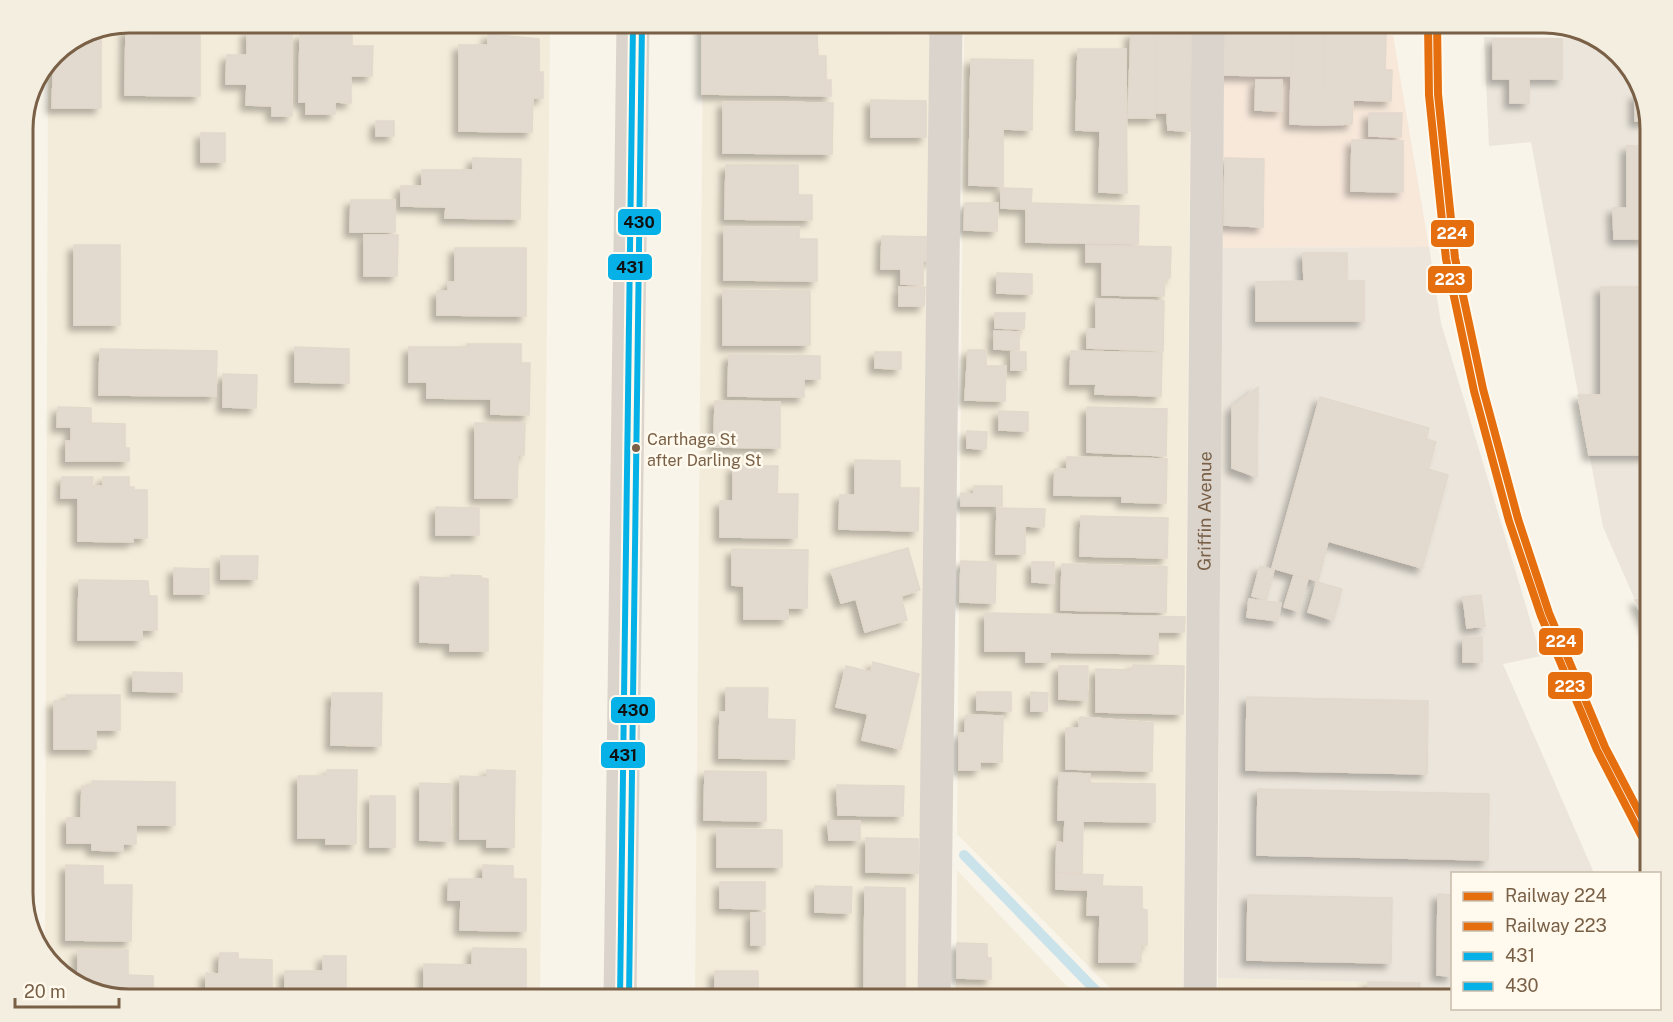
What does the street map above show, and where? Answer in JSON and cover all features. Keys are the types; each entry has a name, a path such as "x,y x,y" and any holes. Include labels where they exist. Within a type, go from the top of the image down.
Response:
{"street":[{"path":"620,989 633,33"},
{"path":"934,989 946,33"},
{"name":"Griffin Avenue","path":"1200,989 1208,33"}],"shaded area":[{"path":"550,33 540,989 116,988 92,982 70,969 45,940 48,78 66,57 81,46 98,38 116,34"},
{"path":"703,33 935,35 928,989 695,989"},
{"path":"964,33 1191,34 1183,989 1111,989 957,834"},
{"path":"1222,33 1393,35 1429,247 1221,248"},
{"path":"1484,37 1574,38 1581,40 1612,61 1627,81 1635,98 1640,122 1640,611 1603,527 1531,142 1489,146"},
{"path":"1429,247 1441,323 1541,656 1503,664 1594,872 1451,872 1451,989 1367,989 1367,982 1218,978 1221,248"},
{"path":"957,870 1070,989 956,989"},
{"path":"1218,978 1368,982 1368,989 1218,989"}],"building":[{"path":"126,33 200,35 200,96 125,95"},
{"path":"247,33 292,33 292,116 272,116 272,106 246,105 247,84 226,84 227,55 247,55"},
{"path":"702,33 817,34 818,56 826,56 826,80 831,80 831,96 702,94"},
{"path":"1131,33 1157,33 1155,118 1128,118"},
{"path":"1157,33 1191,34 1190,131 1168,130 1167,113 1155,113"},
{"path":"1222,33 1292,33 1291,76 1221,75"},
{"path":"1292,33 1324,33 1322,125 1290,124"},
{"path":"1324,33 1386,33 1385,70 1392,70 1391,101 1353,100 1352,124 1322,125"},
{"path":"300,34 352,35 352,46 373,46 372,76 351,76 351,103 335,102 335,114 306,114 306,102 299,102"},
{"path":"488,34 539,39 539,72 543,72 543,98 533,98 532,132 459,131 459,45 488,45"},
{"path":"101,37 101,108 52,108 53,70 81,46"},
{"path":"1493,39 1562,39 1562,79 1529,79 1529,103 1510,103 1510,79 1493,79"},
{"path":"1078,49 1126,49 1127,193 1099,192 1100,131 1076,130"},
{"path":"971,59 1033,60 1032,130 1003,129 1003,186 969,185"},
{"path":"1256,80 1282,80 1282,111 1255,110"},
{"path":"1635,98 1640,121 1635,121"},
{"path":"871,100 926,101 926,137 871,137"},
{"path":"723,102 833,103 832,154 723,153"},
{"path":"1369,113 1402,113 1401,137 1369,136"},
{"path":"376,121 394,121 394,136 376,136"},
{"path":"201,133 225,133 225,162 201,162"},
{"path":"1352,140 1403,141 1403,192 1351,191"},
{"path":"1627,146 1640,146 1640,239 1614,239 1613,208 1627,208"},
{"path":"473,158 521,159 520,219 445,218 446,207 401,206 401,186 422,186 422,170 473,170"},
{"path":"1225,158 1264,159 1263,227 1224,225"},
{"path":"726,165 798,165 798,195 812,195 812,220 725,219"},
{"path":"1001,188 1032,189 1031,203 1139,206 1138,244 1026,242 1026,209 1001,208"},
{"path":"351,200 395,200 395,232 350,232"},
{"path":"965,203 998,203 997,231 964,230"},
{"path":"724,227 799,227 799,239 817,239 817,281 724,280"},
{"path":"364,235 398,235 397,276 364,276"},
{"path":"882,236 931,237 931,261 923,261 923,285 901,284 901,269 881,269"},
{"path":"74,245 120,245 120,325 74,325"},
{"path":"1086,245 1171,247 1170,278 1165,278 1164,296 1102,295 1102,262 1086,262"},
{"path":"455,248 526,248 526,316 437,315 437,291 448,291 448,282 455,282"},
{"path":"1303,253 1347,253 1347,281 1364,281 1364,321 1256,321 1256,282 1304,281"},
{"path":"997,273 1032,274 1032,294 997,293"},
{"path":"899,287 925,287 924,306 899,306"},
{"path":"1601,287 1640,287 1640,455 1589,455 1578,395 1601,395"},
{"path":"723,290 810,291 810,345 723,345"},
{"path":"1096,299 1164,301 1163,351 1087,348 1087,329 1096,329"},
{"path":"995,313 1025,313 1024,329 995,328"},
{"path":"994,331 1019,332 1019,350 994,349"},
{"path":"467,344 521,344 521,363 530,363 529,415 491,414 491,399 427,398 427,382 409,382 409,347 467,347"},
{"path":"295,347 349,349 349,383 295,382"},
{"path":"100,349 217,351 216,396 99,395"},
{"path":"968,350 986,350 986,366 1006,366 1005,401 965,400"},
{"path":"1071,351 1162,353 1161,396 1095,394 1096,384 1070,384"},
{"path":"875,352 901,352 901,369 875,368"},
{"path":"1011,352 1026,352 1026,370 1011,370"},
{"path":"729,355 820,356 820,379 804,379 804,397 728,396"},
{"path":"223,374 257,375 256,408 223,407"},
{"path":"1258,387 1257,477 1232,468 1232,407"},
{"path":"1320,397 1429,428 1426,439 1436,442 1428,469 1448,475 1422,568 1328,541 1318,581 1272,568"},
{"path":"715,401 780,402 780,448 714,447"},
{"path":"58,407 91,408 91,423 125,424 125,448 129,448 129,461 66,461 66,441 71,441 71,427 57,427"},
{"path":"1087,407 1167,409 1166,456 1087,452"},
{"path":"999,411 1028,412 1028,431 999,430"},
{"path":"475,423 525,423 524,455 518,455 517,498 475,498"},
{"path":"967,431 987,432 986,449 967,448"},
{"path":"1067,457 1167,459 1166,503 1122,502 1122,496 1054,495 1055,469 1067,469"},
{"path":"855,460 900,461 900,488 919,488 918,531 839,529 840,495 855,495"},
{"path":"733,466 778,466 777,494 798,494 797,538 720,537 720,501 733,501"},
{"path":"62,477 93,477 92,486 103,486 103,477 129,477 129,487 134,487 134,490 147,490 147,538 133,538 133,542 78,541 78,498 61,498"},
{"path":"974,486 1002,486 1002,506 961,506 961,493 974,494"},
{"path":"436,507 479,508 479,535 436,535"},
{"path":"997,508 1045,509 1044,527 1025,526 1025,554 996,554"},
{"path":"1081,516 1168,518 1167,558 1080,556"},
{"path":"908,548 920,590 901,596 907,620 865,632 856,599 841,603 831,570"},
{"path":"732,549 808,550 807,608 788,608 788,619 744,619 744,586 732,585"},
{"path":"221,556 258,556 257,579 221,579"},
{"path":"961,561 996,562 995,603 960,602"},
{"path":"1032,562 1054,562 1054,583 1032,582"},
{"path":"1062,564 1167,567 1166,612 1061,610"},
{"path":"1260,566 1274,570 1266,600 1252,596"},
{"path":"174,568 209,569 209,594 174,594"},
{"path":"451,575 481,576 481,578 488,579 488,651 450,651 450,643 420,642 420,577 450,578"},
{"path":"1294,575 1308,579 1298,611 1284,607"},
{"path":"79,580 148,581 149,596 157,596 157,630 142,630 142,640 78,640"},
{"path":"1317,582 1342,589 1333,620 1308,612"},
{"path":"1481,595 1485,626 1467,628 1463,597"},
{"path":"1249,599 1281,603 1278,621 1247,617"},
{"path":"1635,600 1640,600 1640,611"},
{"path":"985,613 1185,617 1184,632 1158,632 1158,654 1050,652 1050,662 1026,662 1026,651 985,651"},
{"path":"1482,637 1482,662 1463,662 1463,638"},
{"path":"873,662 919,674 901,749 862,740 868,714 836,707 846,666 871,672"},
{"path":"1133,665 1184,666 1183,714 1096,712 1096,669 1133,670"},
{"path":"1059,666 1088,666 1087,700 1059,699"},
{"path":"133,672 182,673 182,692 133,691"},
{"path":"726,688 768,688 767,719 795,720 794,759 719,758 720,712 726,712"},
{"path":"977,692 1011,692 1011,711 977,710"},
{"path":"1031,692 1048,693 1047,711 1031,711"},
{"path":"332,693 382,693 381,746 331,745"},
{"path":"66,695 120,695 120,730 96,730 96,749 54,749 54,701 66,701"},
{"path":"1247,697 1428,701 1427,774 1246,770"},
{"path":"966,715 1003,716 1002,762 980,762 980,770 959,770 959,733 965,733"},
{"path":"1080,717 1153,723 1152,771 1066,769 1066,728 1079,728"},
{"path":"327,770 357,770 356,844 326,844 326,838 298,838 298,776 327,776"},
{"path":"487,770 515,771 514,847 487,847 487,839 460,839 460,776 487,777"},
{"path":"705,771 766,772 766,821 704,820"},
{"path":"1059,773 1090,774 1090,783 1155,784 1155,822 1083,821 1082,873 1056,872 1057,842 1064,843 1065,820 1058,820"},
{"path":"92,781 175,782 175,825 136,825 136,844 123,844 123,851 92,850 92,843 67,843 67,818 81,818 82,786 92,786"},
{"path":"420,783 451,784 450,841 420,840"},
{"path":"837,785 904,786 903,816 838,815"},
{"path":"1258,789 1489,794 1488,860 1257,855"},
{"path":"370,796 395,796 395,847 370,847"},
{"path":"828,821 860,821 860,840 829,840"},
{"path":"717,829 782,830 782,867 717,867"},
{"path":"866,838 918,839 918,873 866,872"},
{"path":"66,865 103,866 103,885 132,885 131,941 66,940"},
{"path":"483,865 513,866 513,879 526,879 526,931 460,930 461,900 448,900 449,879 483,879"},
{"path":"1056,873 1103,875 1102,886 1142,887 1142,909 1147,910 1147,945 1141,945 1141,962 1099,962 1100,915 1087,915 1088,890 1056,889"},
{"path":"720,882 765,882 765,909 720,908"},
{"path":"815,886 852,887 851,913 815,912"},
{"path":"865,887 905,888 905,989 864,989"},
{"path":"1438,894 1451,895 1451,976 1437,975"},
{"path":"1248,895 1392,898 1391,963 1247,960"},
{"path":"751,913 765,913 765,945 751,945"},
{"path":"957,943 987,944 987,958 991,958 991,979 957,978"},
{"path":"473,948 526,949 526,989 424,989 424,964 472,965"},
{"path":"78,950 128,950 128,975 153,976 153,989 104,986 78,974"},
{"path":"220,953 238,953 238,959 272,960 272,989 206,989 206,973 219,974"},
{"path":"323,956 346,956 346,989 285,989 285,971 323,971"},
{"path":"715,971 758,971 758,989 715,989"},
{"path":"1368,982 1420,983 1420,989 1368,989"}],"waterway":[{"path":"964,855 1094,989"}],"rail line":[{"name":"223","path":"1428,33 1429,95 1446,259 1474,391 1509,521 1541,616 1597,750 1640,833"},
{"name":"224","path":"1437,33 1438,94 1455,258 1483,389 1518,519 1549,613 1605,747 1640,814"}],"transit line":[{"name":"431","path":"620,989 633,33"},
{"name":"430","path":"629,989 642,33"}],"place":[{"name":"Carthage St after Darling St","path":"636,448"}]}
